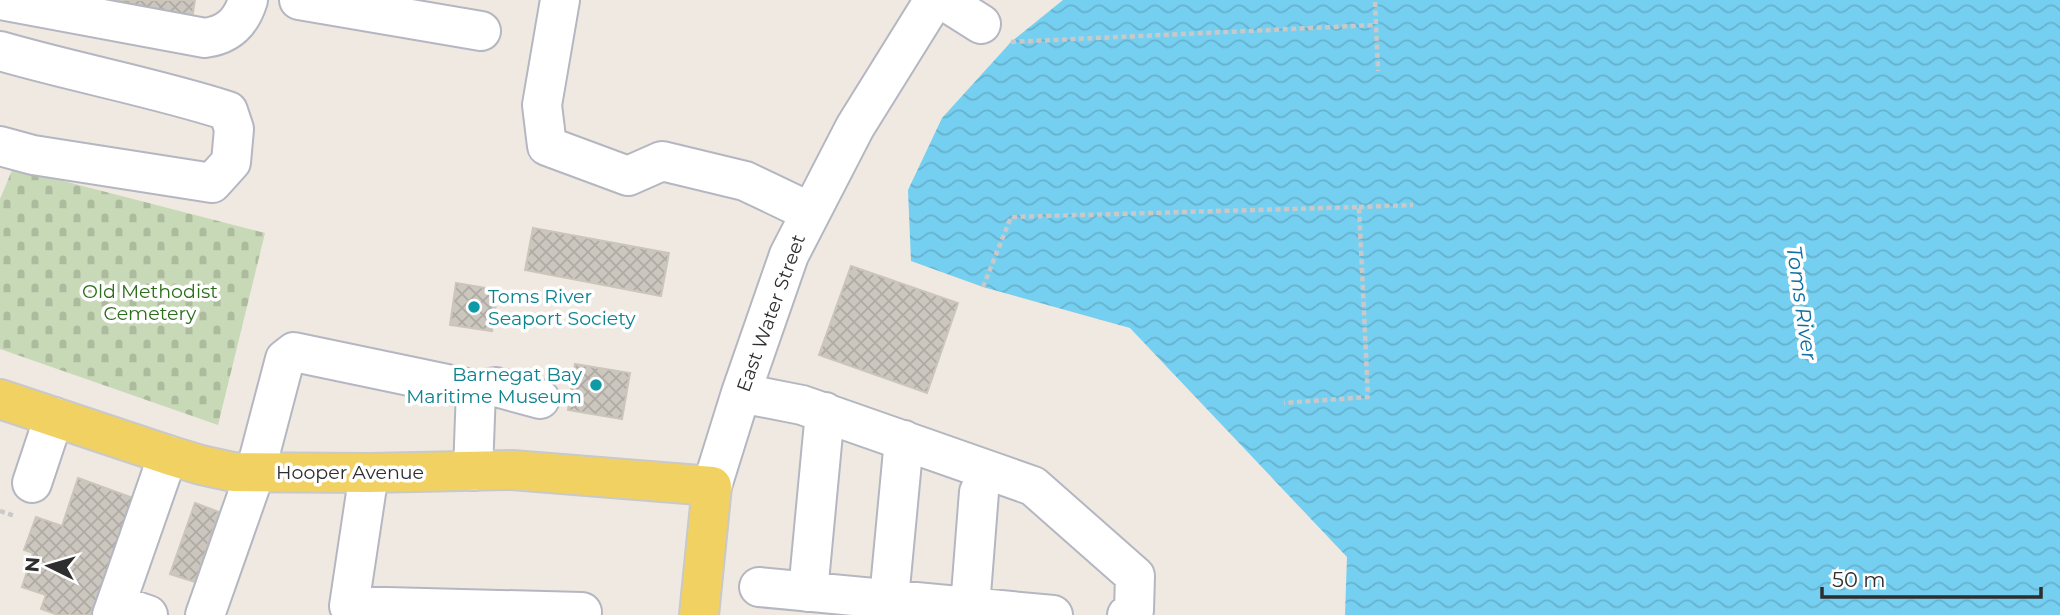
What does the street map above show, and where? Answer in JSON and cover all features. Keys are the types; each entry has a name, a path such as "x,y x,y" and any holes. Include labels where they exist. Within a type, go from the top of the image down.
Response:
{"main road":[{"name":"Hooper Avenue","path":"0,399 169,455 233,472 512,470 712,486"},
{"name":"East Water Street","path":"699,615 712,486"}],"street":[{"path":"0,0 205,38 220,36 232,27 242,16 248,0"},
{"path":"299,0 481,31"},
{"path":"560,0 542,105 547,146 628,176 662,161 745,181 810,212"},
{"name":"East Water Street","path":"712,486 789,255 855,127 934,0"},
{"path":"943,0 996,33"},
{"path":"0,51 69,71 178,94 228,111 234,129 231,162 212,183 33,155 0,146"},
{"path":"205,615 255,473 285,359 294,352 476,390 496,387 540,399"},
{"path":"473,471 476,390"},
{"path":"741,393 825,412 1033,486 1135,576 1134,610 1127,615"},
{"path":"808,592 825,412"},
{"path":"32,482 54,417"},
{"path":"889,599 904,440"},
{"path":"126,611 169,455"},
{"path":"369,473 349,606 582,612"},
{"path":"970,607 979,492"},
{"path":"759,587 1053,615"}],"path":[{"path":"1375,2 1378,71"},
{"path":"996,33 1376,25"},
{"path":"983,287 1011,217 1413,205"},
{"path":"1284,403 1368,397 1360,206"},
{"path":"0,510 15,516"}],"green space":[{"name":"Old Methodist Cemetery","path":"13,168 265,233 218,425 0,349 0,199"}],"water":[{"name":"Toms River","path":"1063,0 2060,0 2060,615 1345,615 1347,557 1130,328 983,287 911,261 908,190 942,118 1011,42"}],"building":[{"path":"88,0 195,0 191,25"},
{"path":"533,228 669,253 661,296 525,270"},
{"path":"851,266 958,303 927,393 819,355"},
{"name":"Toms River Seaport Society","path":"456,283 498,290 492,331 450,325"},
{"path":"575,364 630,373 622,419 568,410"},
{"path":"78,478 136,499 98,606 94,604 90,615 58,615 41,609 46,595 22,587 33,553 24,550 36,517 62,526"},
{"path":"195,503 219,512 195,582 170,574"}],"place":[{"name":"Toms River Seaport Society","path":"474,307"},
{"name":"Barnegat Bay Maritime Museum","path":"596,385"}]}
